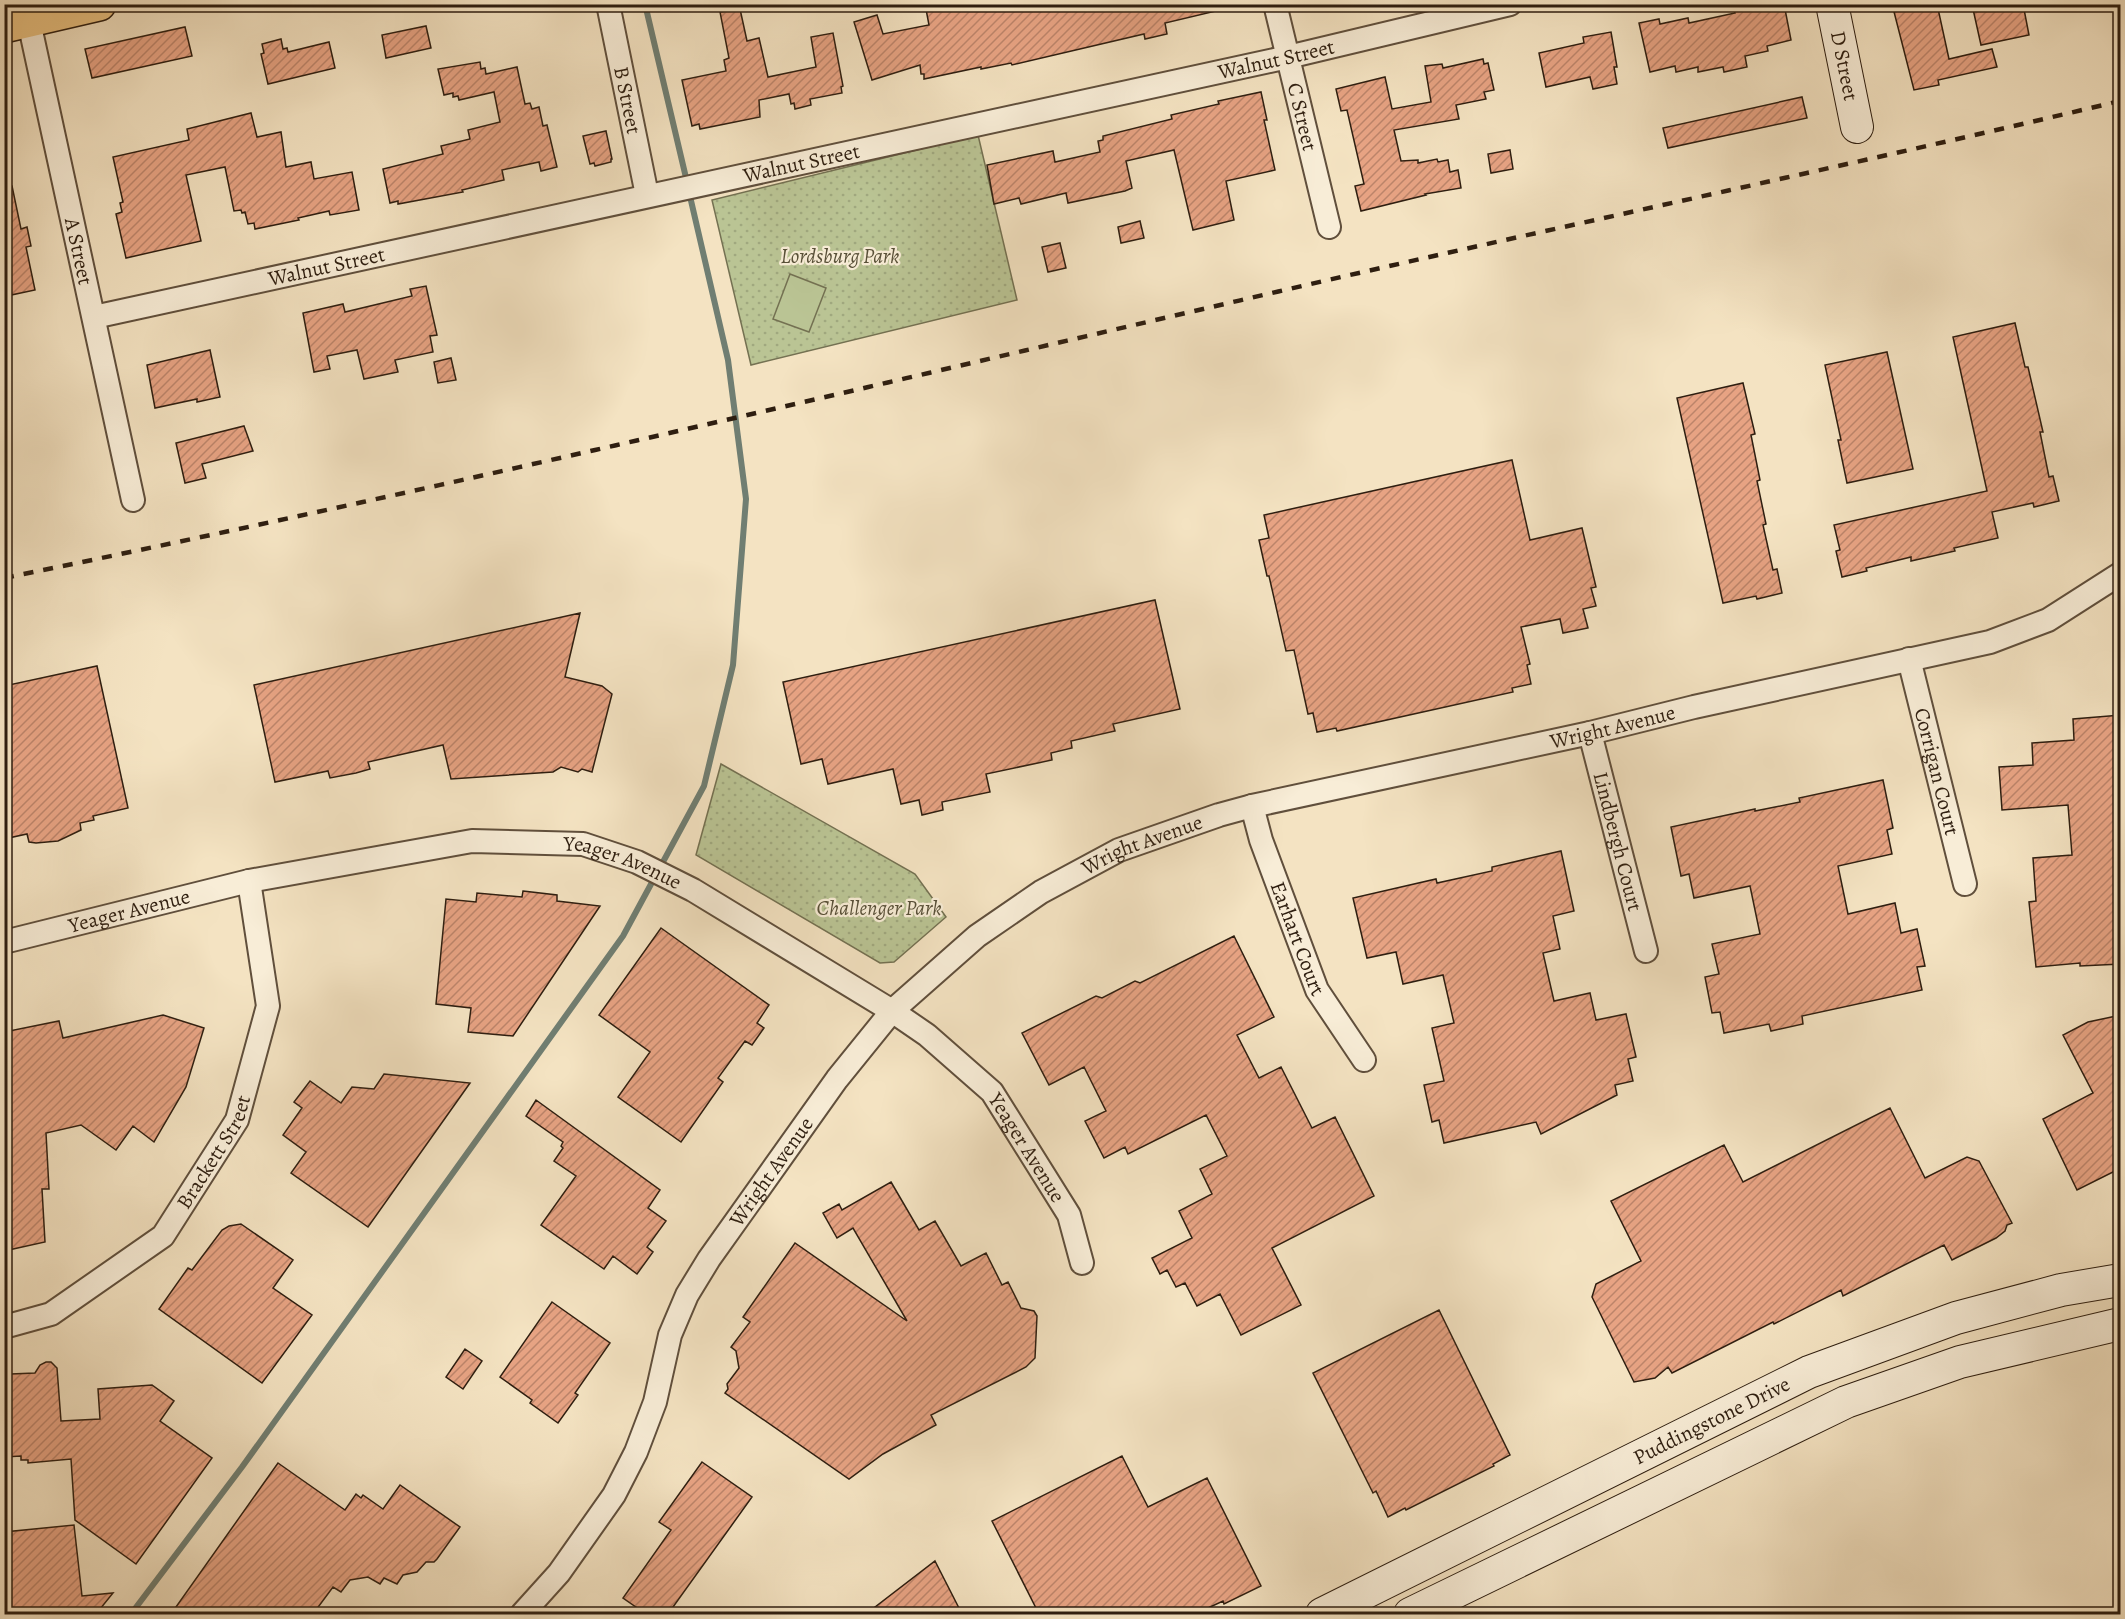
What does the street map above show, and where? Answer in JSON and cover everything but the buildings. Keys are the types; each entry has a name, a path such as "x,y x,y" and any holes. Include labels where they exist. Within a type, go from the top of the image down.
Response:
{"main road":[{"path":"25,14 99,4"}],"street":[{"name":"B Street","path":"608,4 657,193"},
{"name":"C Street","path":"1275,4 1329,227"},
{"name":"Walnut Street","path":"94,317 696,184 1288,57 1510,4"},
{"name":"D Street","path":"1832,4 1857,128"},
{"name":"A Street","path":"25,14 133,500"},
{"name":"Wright Avenue","path":"522,1614 559,1574 614,1495 636,1452 655,1402 670,1335 687,1295 709,1260 837,1079 892,1011 977,936 1041,892 1119,850 1219,815 1252,806 1590,733 1694,707 1990,642 2048,620 2121,574"},
{"name":"Corrigan Court","path":"1909,659 1965,884"},
{"name":"Lindbergh Court","path":"1590,733 1646,951"},
{"name":"Earhart Court","path":"1252,806 1261,840 1317,990 1364,1060"},
{"name":"Yeager Avenue","path":"4,942 249,881 472,841 583,844 637,862 680,884 892,1011 927,1035 992,1092 1069,1215 1082,1263"},
{"name":"Brackett Street","path":"4,1327 51,1314 163,1236 237,1120 268,1006 249,881"},
{"name":"Puddingstone Drive","path":"1322,1614 1809,1371 1956,1318 2061,1290 2121,1280"},
{"name":"Puddingstone Drive","path":"1410,1614 1846,1402 1960,1362 2121,1324"}],"green space":[{"name":"Lordsburg Park","path":"978,135 1017,300 751,365 712,200"},
{"path":"790,274 826,288 809,332 773,319"},
{"name":"Challenger Park","path":"721,764 915,874 946,917 894,962 880,963 696,855"}],"waterway":[{"path":"645,4 687,182"},
{"path":"131,1614 242,1467 623,936 704,786 733,665 746,499 728,360 689,192"}],"railway":[{"path":"4,578 492,473 1302,286 2120,101"}]}
